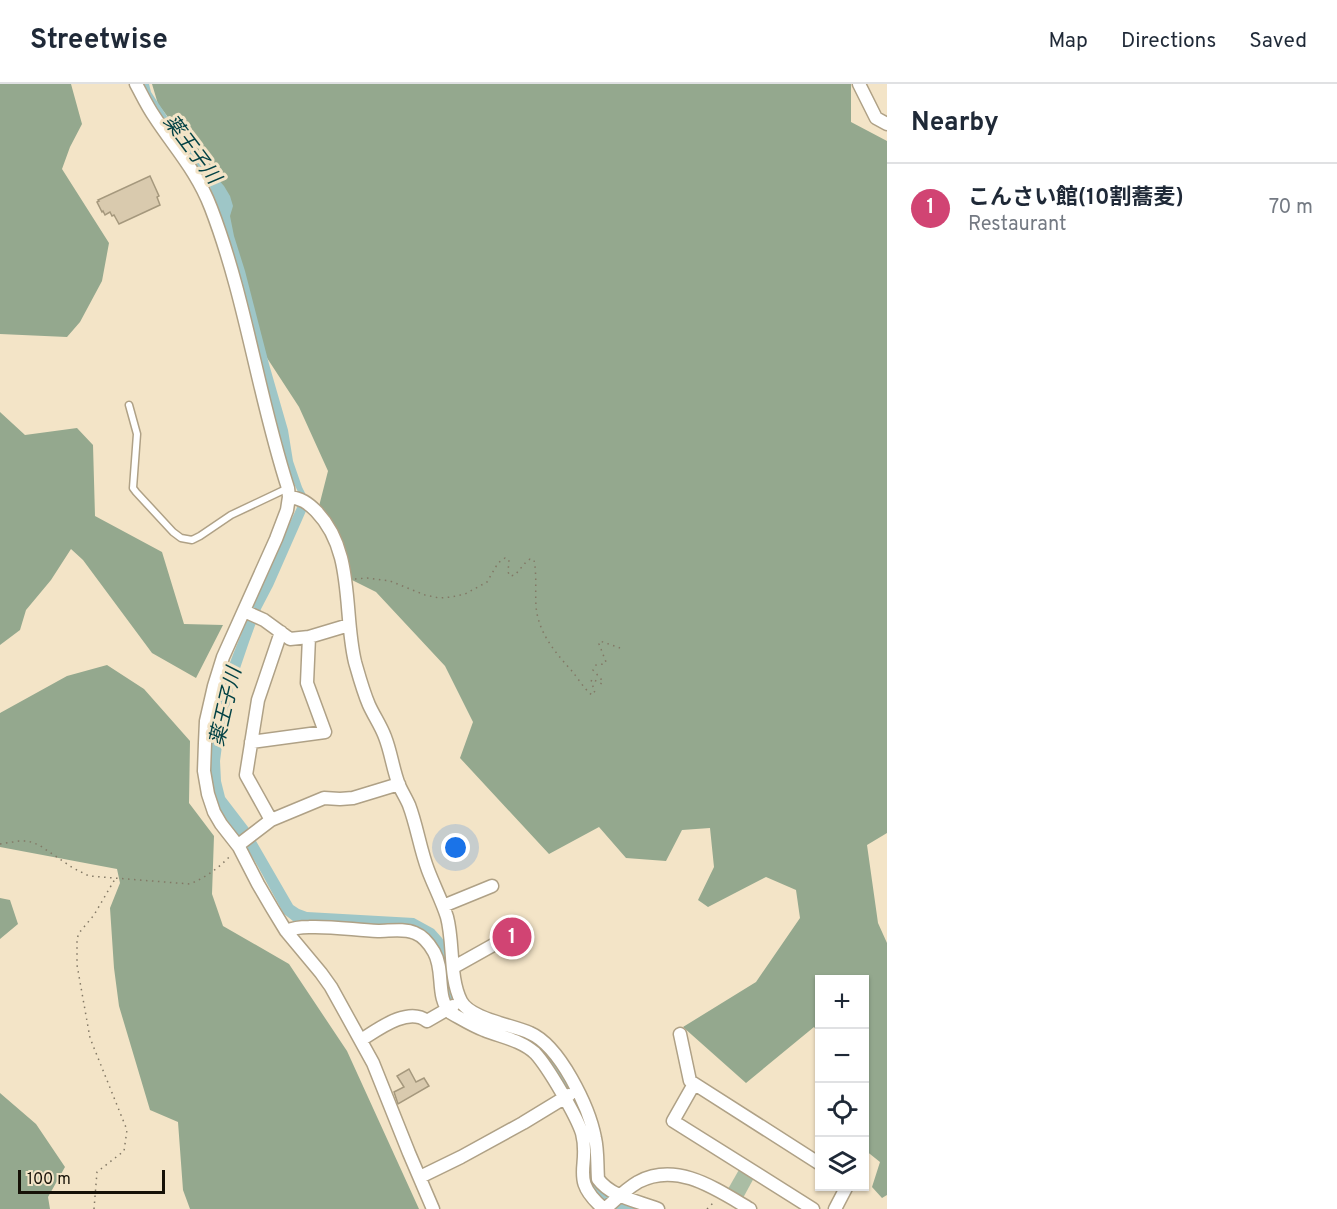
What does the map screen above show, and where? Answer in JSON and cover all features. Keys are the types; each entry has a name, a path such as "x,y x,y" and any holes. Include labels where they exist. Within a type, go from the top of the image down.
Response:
{"street":[{"path":"136,84 154,116 194,171 211,206 235,278 268,415 292,494 276,539 223,657 214,686 207,721 204,771 207,794 220,824 240,845 258,884 286,931 326,980 361,1040 373,1063 433,1209"},
{"path":"859,84 876,118 887,124"},
{"path":"292,494 311,506 323,518 339,551 356,663 368,703 386,738 428,870 447,918 461,1001 486,1025 530,1033 540,1039 555,1054 577,1090 592,1123 596,1141 598,1179 620,1196 658,1209"},
{"path":"244,611 264,620 290,639 309,638 349,625"},
{"path":"271,820 246,775 258,700 281,632"},
{"path":"251,742 325,732 307,683 309,638"},
{"path":"240,845 271,820 324,798 354,798 399,784"},
{"path":"443,906 492,886"},
{"path":"286,931 308,927 410,931 423,938 435,954 441,976 442,997 447,1010 486,1025 525,1045 544,1063 582,1134 583,1180 587,1191 592,1199 604,1209 637,1182 671,1174 708,1184 750,1209"},
{"path":"454,968 513,934"},
{"path":"435,954 451,948"},
{"path":"361,1040 397,1019 408,1016 422,1017 427,1021 461,1001"},
{"path":"680,1034 690,1081 815,1161"},
{"path":"544,1063 555,1054"},
{"path":"694,1084 673,1121 813,1209"},
{"path":"420,1177 523,1123 577,1090"},
{"path":"835,1209 844,1191"}],"lane":[{"path":"129,405 137,434 134,488 172,532 181,538 192,540 231,515 292,494"}],"path":[{"path":"345,580 367,578 390,581 425,595 439,598 451,597 465,594 487,582 498,563 506,558 509,560 510,576 515,575 530,559 534,560 538,621 554,650 588,692 592,694 595,691 592,679 602,684 601,679 593,670 596,665 606,662 600,641 620,648"},
{"path":"0,844 28,841 39,845 89,876 190,884 220,867 240,845"},
{"path":"94,1209 97,1172 124,1150 127,1130 90,1038 77,965 77,939 115,879"}],"green space":[{"path":"0,84 71,84 82,124 62,169 109,243 102,281 80,322 67,337 0,334"},
{"path":"152,84 851,84 851,122 887,141 887,833 867,845 878,923 887,943 887,1195 882,1198 872,1187 880,1162 869,1153 869,975 815,975 815,1028 746,1083 683,1027 756,982 800,918 796,890 766,877 708,907 698,900 714,867 710,828 682,830 666,861 626,858 599,827 549,854 460,758 473,722 445,666 376,592 346,577 317,514 328,471 299,407 256,341 218,195 190,146 158,104"},
{"path":"0,412 25,435 77,428 93,445 95,516 162,552 184,624 223,625 196,678 152,653 83,560 71,549 51,580 26,610 20,630 0,645"},
{"path":"107,665 144,689 190,741 189,803 214,836 212,894 223,926 289,964 347,1051 419,1209 190,1209 183,1190 178,1122 150,1110 119,1006 110,908 120,883 117,869 0,847 0,713 67,676"},
{"path":"0,898 10,900 18,924 0,939"},
{"path":"0,1093 36,1124 65,1167 48,1197 50,1209 0,1209"},
{"path":"740,1168 755,1176 743,1198 728,1189"}],"water":[{"name":"薬王子川","path":"142,84 149,84 151,92 172,124 230,196 233,206 230,216 234,236 288,430 293,461 308,499 306,511 261,609 233,689 220,761 225,797 248,827 293,905 299,909 307,912 414,918 434,929 446,944 457,999 517,1031 549,1052 571,1086 592,1136 593,1176 648,1209 612,1209 587,1187 586,1143 539,1053 453,1010 425,934 315,925 293,921 284,914 246,846 216,800 210,770 209,747 216,704 230,661 299,503 299,494 287,469 263,370 210,187 193,159 155,107"}],"building":[{"path":"150,176 159,196 157,197 160,205 119,224 110,212 105,215 102,212 98,200"},
{"path":"409,1069 416,1082 424,1078 429,1086 398,1104 394,1092 404,1087 397,1076"}],"place":[{"name":"こんさい館(10割蕎麦)","path":"512,937"}]}
